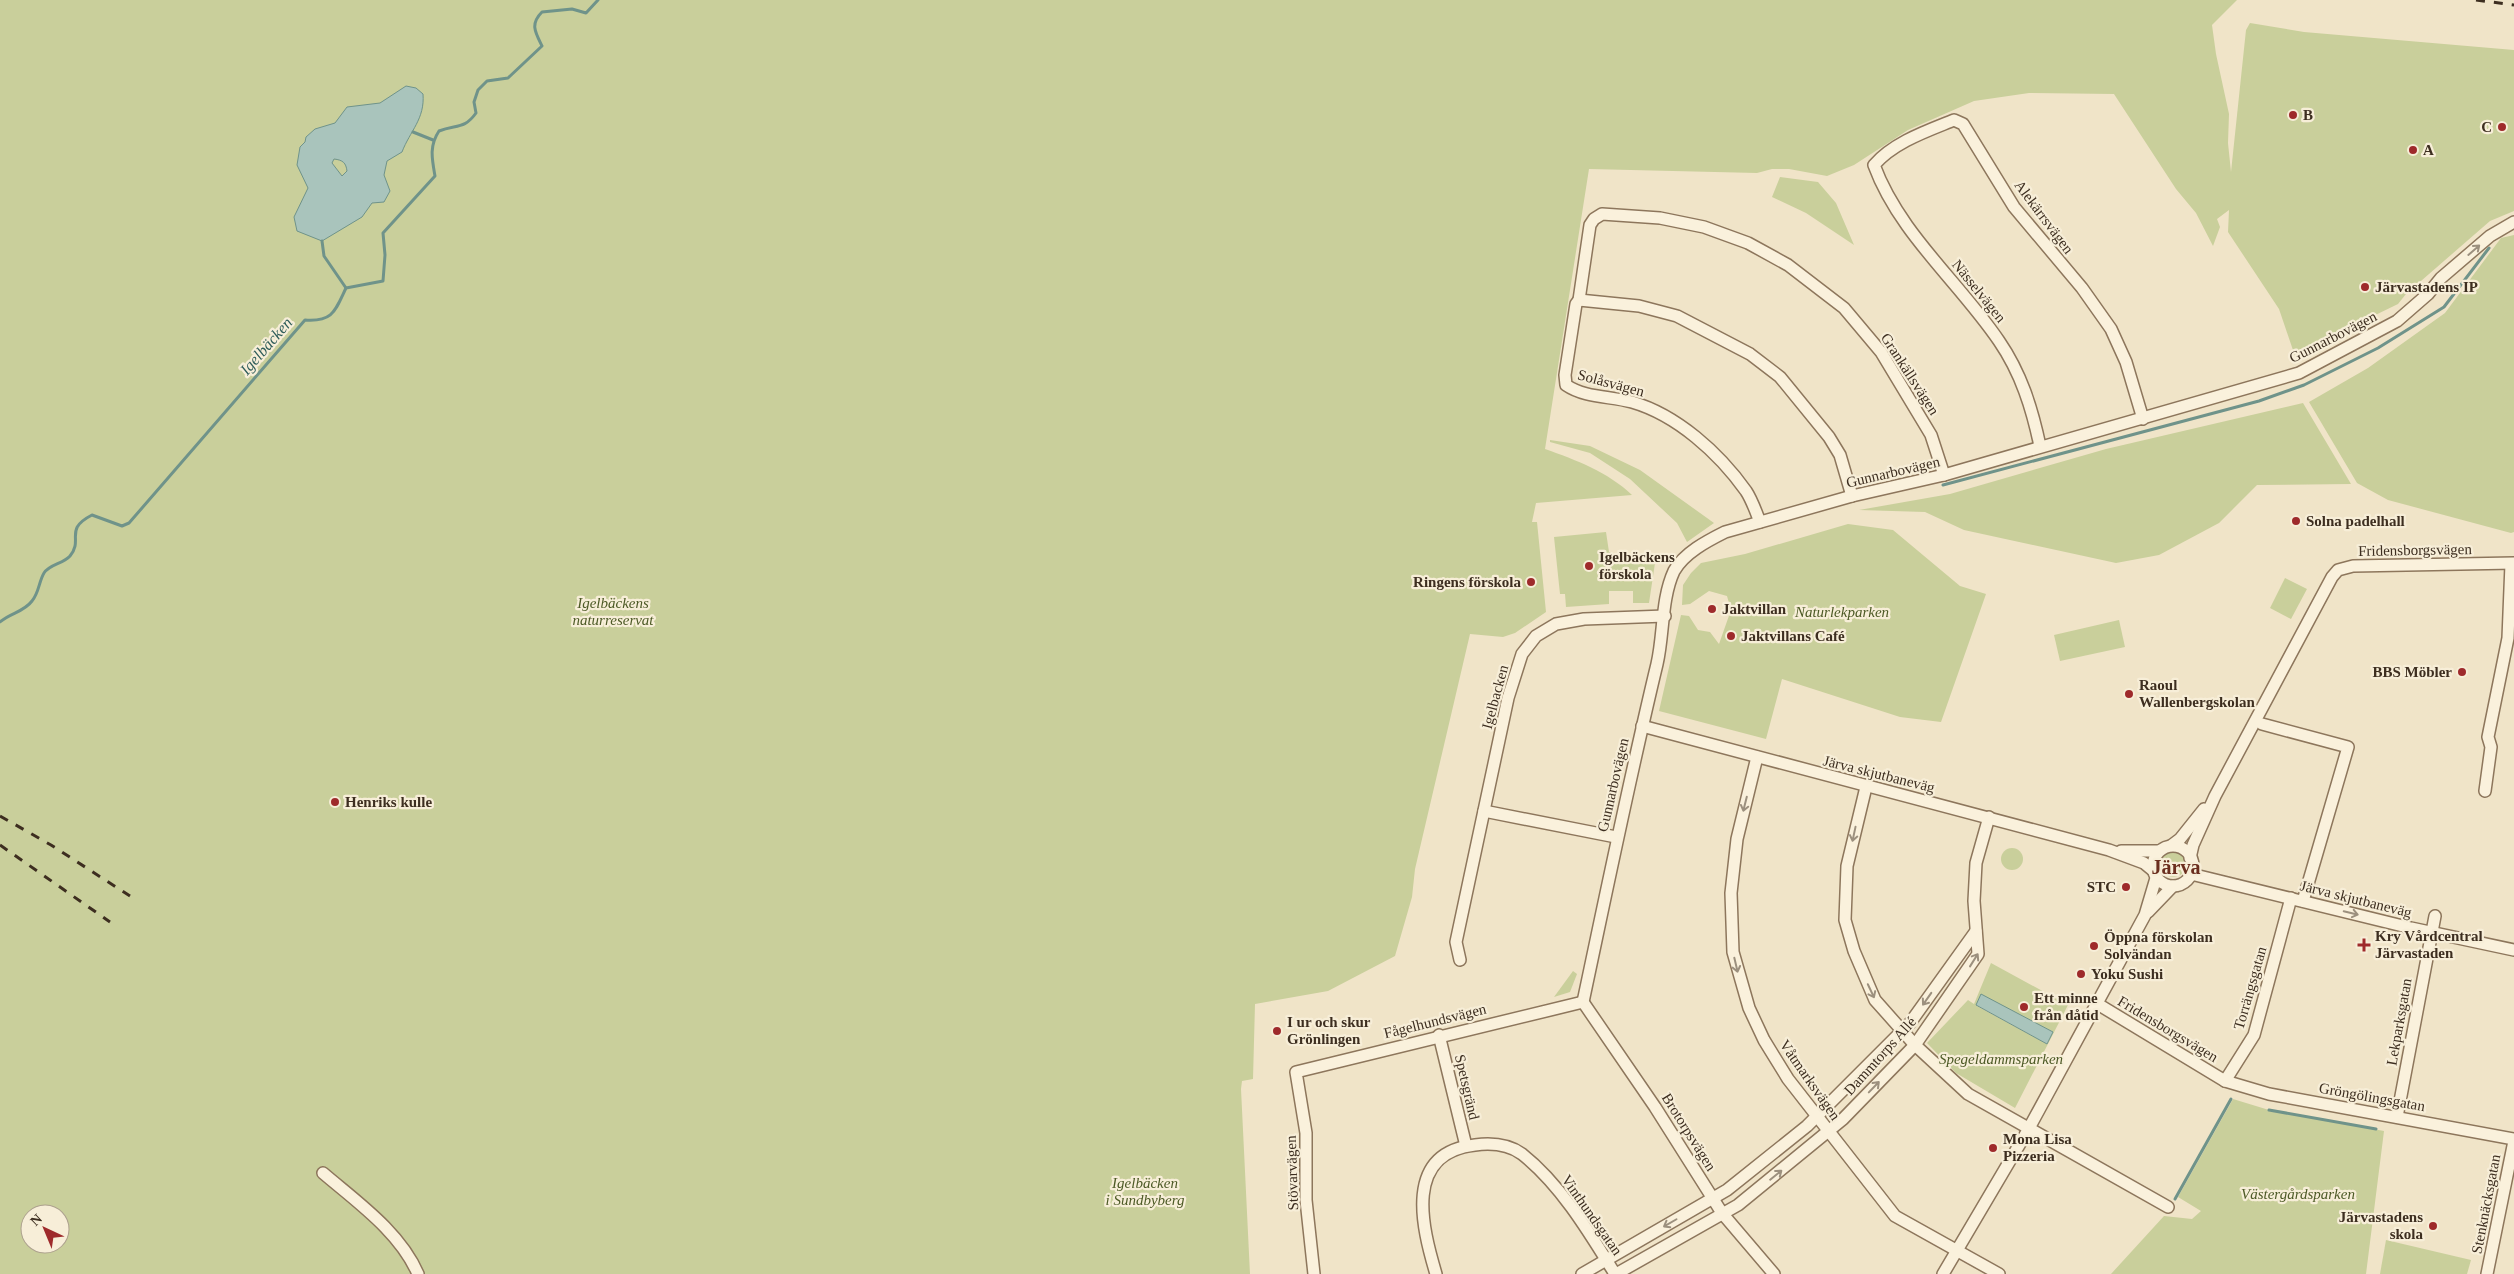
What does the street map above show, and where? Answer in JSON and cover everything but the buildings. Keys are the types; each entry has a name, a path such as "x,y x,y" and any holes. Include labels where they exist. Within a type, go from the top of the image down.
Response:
{"street":[{"name":"Alekärrsvägen","path":"1874,164 1880,158 1915,136 1954,120 1963,124 2014,208 2082,288 2111,329 2126,362 2143,419"},
{"name":"Nässelvägen","path":"1874,164 1882,188 1914,234 2000,342 2024,386 2040,446"},
{"name":"Grankällsvägen","path":"1590,225 1594,219 1602,214 1660,218 1719,232 1748,243 1788,265 1844,308 1881,352 1931,436 1944,475"},
{"name":"Gunnarbovägen","path":"1583,1002 1616,837 1660,647 1668,587 1675,569 1687,556 1705,542 1724,532 1852,496 1944,475 2299,373 2397,321 2490,236 2514,222"},
{"name":"Solåsvägen","path":"1590,225 1565,375 1566,385 1575,392 1633,402 1663,415 1688,431 1716,456 1744,488 1760,522"},
{"path":"1579,300 1639,306 1677,316 1750,354 1780,377 1829,437 1840,455 1852,496"},
{"name":"Fridensborgsvägen","path":"2190,858 2193,846 2214,796 2332,577 2338,570 2362,566 2513,563 2508,638 2488,737 2491,746 2485,791"},
{"name":"Igelbacken","path":"1460,960 1456,942 1514,675 1522,654 1536,636 1556,624 1584,619 1665,616"},
{"path":"2262,724 2348,747 2304,901"},
{"name":"Järva skjutbaneväg","path":"1642,726 1866,787 1989,817 2025,830 2145,857"},
{"name":"Våtmarksvägen","path":"1757,757 1737,840 1731,893 1733,952 1749,1008 1764,1040 1788,1079 1827,1131 1896,1216 1956,1250"},
{"path":"1866,787 1847,866 1845,920 1854,951 1876,1000 1902,1032 1968,1094 2028,1130 2168,1207"},
{"name":"Fridensborgsvägen","path":"2172,845 2180,839 2214,796"},
{"path":"1484,811 1616,837"},
{"name":"Dammtorps Allé","path":"1616,1274 1742,1202 1843,1119 1915,1045 1978,954 1976,863 1989,817"},
{"path":"2172,845 2182,848 2190,858 2191,874 2184,883 2173,886 2163,884 2145,857 2172,845"},
{"path":"2156,875 2154,862 2158,851"},
{"name":"Järva skjutbaneväg","path":"2191,874 2514,950"},
{"name":"Fridensborgsvägen","path":"1943,1274 2028,1130 2145,915 2156,875"},
{"name":"Fridensborgsvägen","path":"2145,915 2173,886"},
{"name":"Torrängsgatan","path":"2225,1081 2254,1035 2291,898"},
{"name":"Lekparksgatan","path":"2397,1117 2435,916"},
{"name":"Dammtorps Allé","path":"1582,1274 1735,1184 1817,1116 1902,1032 1976,931"},
{"name":"Fågelhundsvägen","path":"1296,1072 1439,1035 1583,1002"},
{"name":"Brotorpsvägen","path":"1583,1002 1655,1107 1712,1199 1774,1274"},
{"name":"Fridensborgsvägen","path":"2096,1003 2225,1081"},
{"name":"Spetsgränd","path":"1439,1035 1466,1146"},
{"name":"Stövarvägen","path":"1296,1072 1306,1132 1306,1200 1314,1274"},
{"name":"Gröngölingsgatan","path":"2225,1081 2269,1094 2514,1140"},
{"name":"Stenknäcksgatan","path":"2487,1274 2514,1140"},
{"name":"Vinthundsgatan","path":"1436,1274 1424,1234 1421,1205 1427,1177 1436,1163 1451,1150 1490,1143 1520,1153 1553,1184 1616,1274"},
{"path":"323,1174 380,1223 411,1260 418,1274"},
{"path":"1956,1250 2000,1274"}],"green space":[{"name":"Igelbäckens naturreservat","path":"0,0 2237,0 2212,25 2216,54 2229,114 2228,143 2231,172 2246,30 2250,23 2304,32 2514,50 2514,211 2490,221 2406,294 2398,304 2361,322 2296,359 2279,309 2228,232 2229,210 2217,219 2220,227 2213,246 2196,213 2176,189 2114,94 2029,93 1974,101 1908,130 1854,165 1827,176 1789,169 1772,169 1757,173 1589,169 1545,449 1580,462 1602,473 1632,495 1536,503 1532,522 1537,522 1546,612 1515,633 1503,637 1470,634 1415,869 1412,897 1395,956 1328,991 1255,1004 1253,1079 1242,1081 1241,1089 1250,1274 0,1274"},
{"path":"1780,177 1818,182 1836,203 1854,245 1806,213 1772,197"},
{"path":"2514,235 2514,532 2511,533 2388,500 2357,483 2309,402 2368,368 2445,313 2501,238"},
{"path":"2303,403 2351,484 2257,485 2219,523 2159,555 2116,563 1964,530 1925,512 1859,510 1950,494 2106,449"},
{"path":"1550,440 1590,446 1640,470 1714,523 1687,542 1677,523 1630,479 1590,453 1550,442"},
{"name":"Naturlekparken","path":"1848,524 1893,530 1960,586 1986,594 1941,722 1900,717 1782,679 1766,739 1659,711 1681,615 1689,616 1698,630 1710,632 1719,644 1731,610 1727,596 1709,591 1690,604 1682,605 1683,585 1701,563 1745,554"},
{"path":"1606,532 1609,552 1655,563 1649,603 1633,603 1633,591 1609,591 1609,604 1566,607 1565,594 1560,594 1554,537"},
{"path":"2285,578 2307,589 2291,619 2270,608"},
{"path":"2119,620 2125,647 2060,661 2054,635"},
{"path":"2012,848 2020,851 2023,859 2020,867 2012,870 2004,867 2001,859 2004,851"},
{"path":"2173,851 2182,855 2186,864 2182,873 2173,877 2164,873 2160,864 2164,855"},
{"name":"Spegeldammsparken","path":"1991,963 2068,1005 2015,1108 1956,1073 1927,1043 1968,1000 1974,1004","holes":["1981,995 2053,1032 2047,1044 1977,1006"]},
{"path":"1573,971 1577,974 1570,992 1554,997"},
{"name":"Västergårdsparken","path":"2233,1099 2269,1110 2384,1131 2366,1274 2111,1274 2164,1216 2192,1219 2201,1211 2178,1197"},
{"path":"2386,1240 2471,1260 2467,1274 2380,1274"}],"water":[{"path":"406,86 416,88 423,94 422,111 402,152 387,161 384,175 390,191 384,202 372,203 362,217 322,241 297,231 294,217 308,188 297,165 300,147 305,142 306,137 315,129 335,123 347,107 380,103","holes":["334,159 344,162 347,168 347,171 342,176 332,163"]},
{"path":"1981,994 2053,1032 2047,1044 1976,1005"}],"waterway":[{"name":"Igelbäcken","path":"0,622 29,605 36,594 44,573 70,556 74,550 76,530 83,520 92,515 122,526 129,523 305,320 327,317 336,309 346,288 383,281 385,255 383,233 435,176 432,158 434,142 439,131 468,122 476,113 474,102 478,90 487,81 508,78 542,46 535,28 536,20 542,12 572,9 586,13 598,0"},
{"path":"413,132 433,140"},
{"path":"322,241 324,256 346,288"},
{"path":"1943,485 2259,401 2304,385 2378,348 2444,307 2489,248"},
{"path":"2175,1199 2231,1099"},
{"path":"2269,1110 2376,1129"}],"railway":[{"path":"2476,0 2514,5"},
{"path":"0,816 51,845 130,896"},
{"path":"0,845 110,922"}],"place":[{"name":"B","path":"2293,115"},
{"name":"C","path":"2502,127"},
{"name":"A","path":"2413,150"},
{"name":"Järvastadens IP","path":"2365,287"},
{"name":"Solna padelhall","path":"2296,521"},
{"name":"Igelbäckens förskola","path":"1589,566"},
{"name":"Ringens förskola","path":"1531,582"},
{"name":"Jaktvillan","path":"1712,609"},
{"name":"Jaktvillans Café","path":"1731,636"},
{"name":"BBS Möbler","path":"2462,672"},
{"name":"Raoul Wallenbergskolan","path":"2129,694"},
{"name":"Henriks kulle","path":"335,802"},
{"name":"STC","path":"2126,887"},
{"name":"Kry Vårdcentral Järvastaden","path":"2364,945"},
{"name":"Öppna förskolan Solvändan","path":"2094,946"},
{"name":"Yoku Sushi","path":"2081,974"},
{"name":"Ett minne från dåtid","path":"2024,1007"},
{"name":"I ur och skur Grönlingen","path":"1277,1031"},
{"name":"Mona Lisa Pizzeria","path":"1993,1148"},
{"name":"Järvastadens skola","path":"2433,1226"}],"district":[{"name":"Järva","path":"2176,867"}],"park label":[{"name":"Igelbäcken i Sundbyberg","path":"1145,1192"}]}
